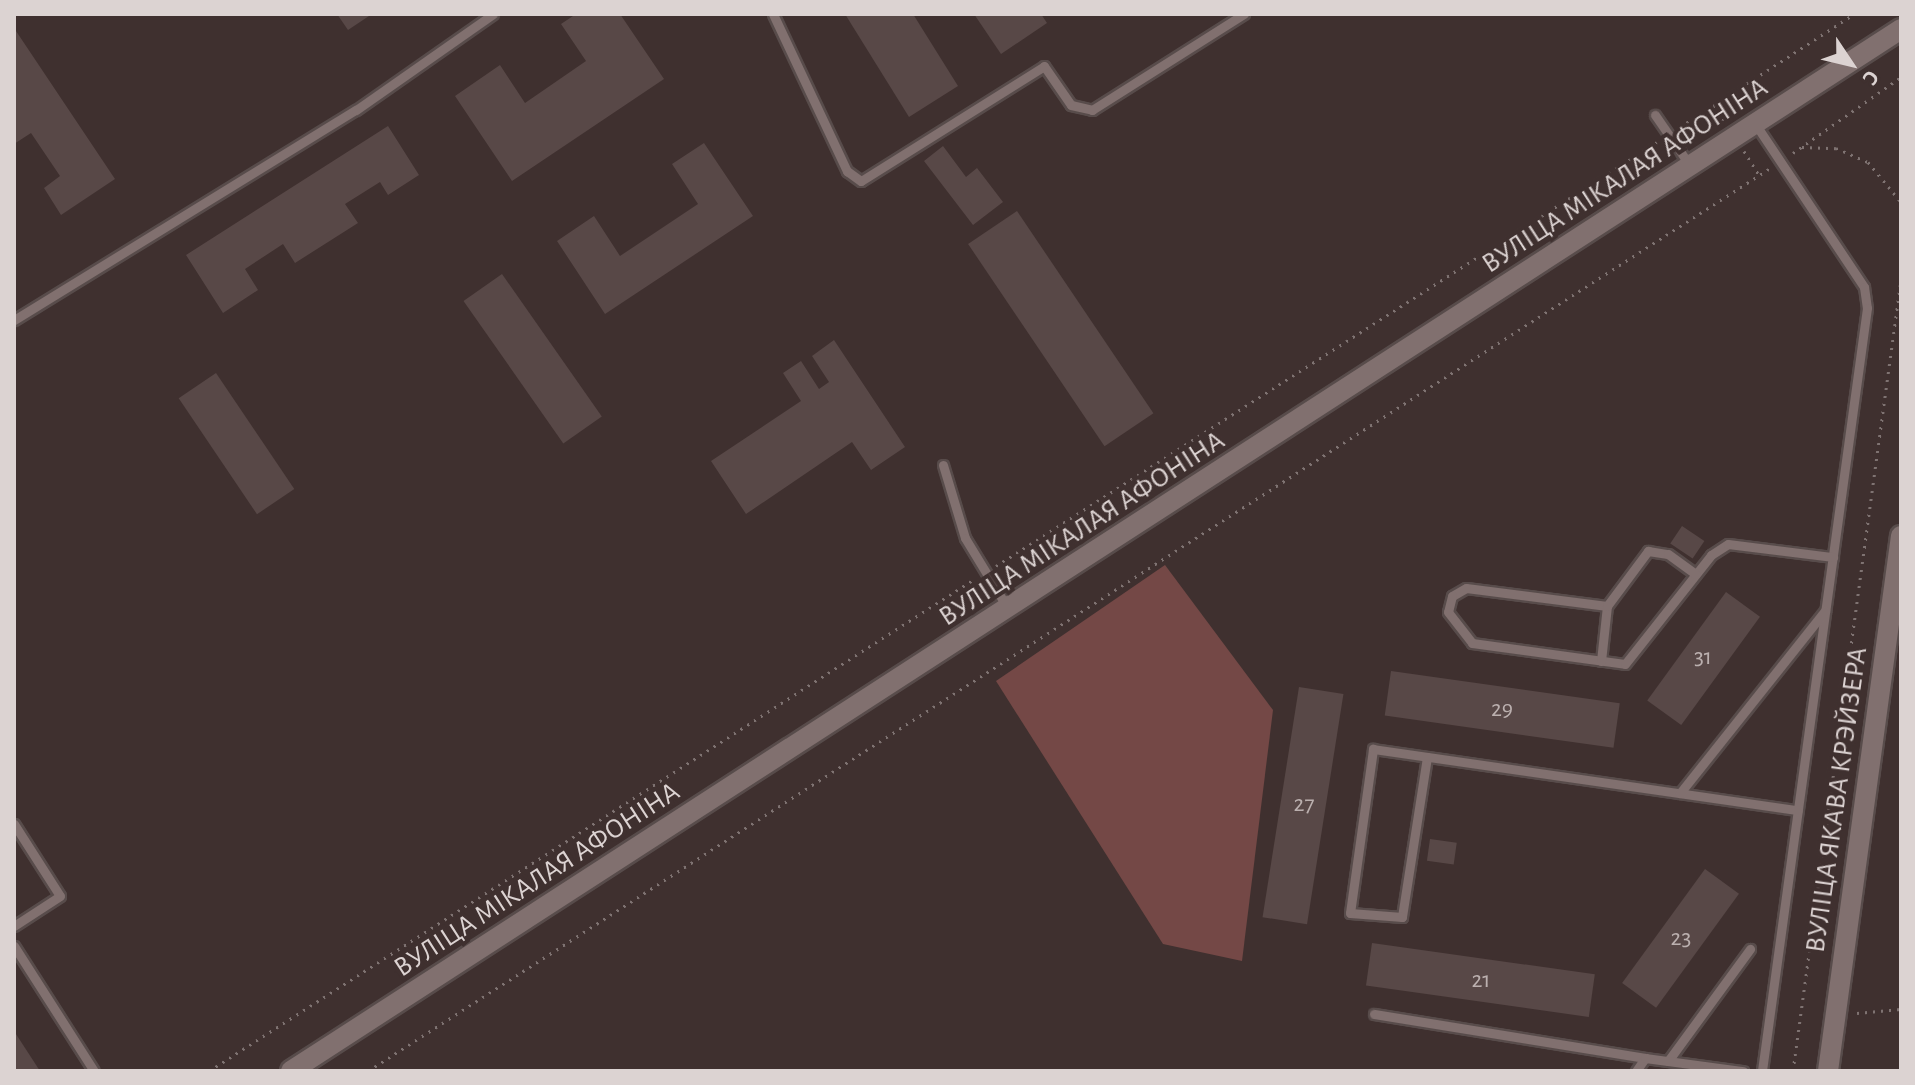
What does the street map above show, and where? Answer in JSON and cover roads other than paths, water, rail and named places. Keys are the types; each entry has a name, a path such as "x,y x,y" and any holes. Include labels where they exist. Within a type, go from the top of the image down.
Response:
{"street":[{"name":"ВУЛІЦА МІКАЛАЯ АФОНІНА","path":"291,1071 1009,611 1901,29"},
{"name":"ВУЛІЦА ЯКАВА КРЭЙЗЕРА","path":"1828,1071 1901,536"}],"lane":[{"path":"14,320 356,110 493,14"},
{"path":"773,14 847,171 861,181 1044,66 1071,105 1092,110 1244,14"},
{"path":"1655,115 1691,167"},
{"path":"1756,125 1864,287 1833,557 1762,1071"},
{"path":"943,465 965,538 1009,611"},
{"path":"1607,606 1466,588 1452,596 1448,612 1472,643 1625,664 1696,574 1728,544 1833,557"},
{"path":"1601,661 1607,606 1648,551 1668,554 1696,574"},
{"path":"1680,793 1825,611"},
{"path":"1427,757 1402,917 1350,913 1373,749 1798,810"},
{"path":"14,824 60,896 14,926"},
{"path":"14,946 94,1071"},
{"path":"1668,1061 1750,949"},
{"path":"1374,1014 1743,1071"},
{"path":"1636,1071 1645,1058"}]}
